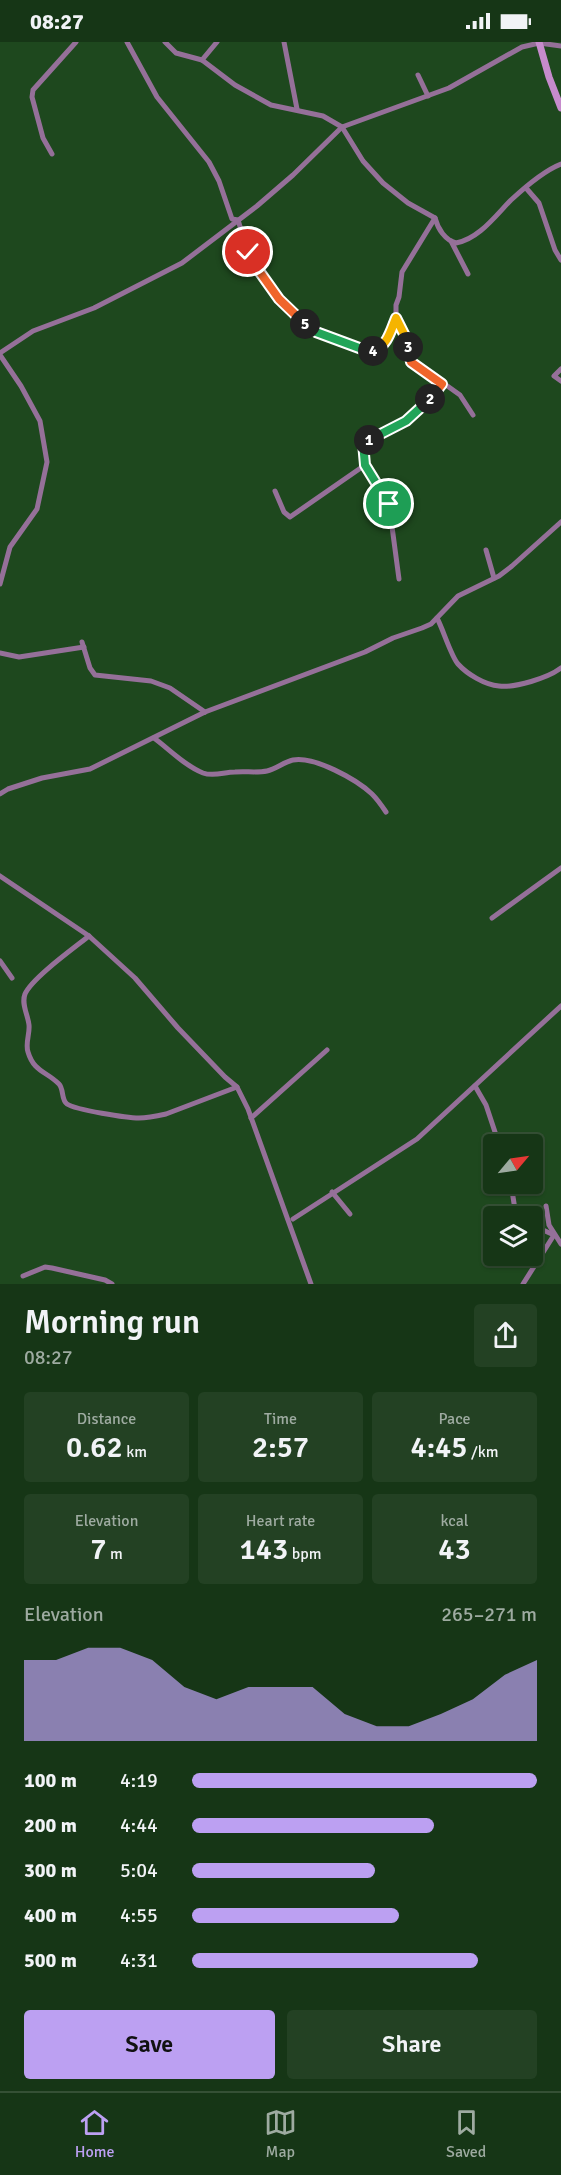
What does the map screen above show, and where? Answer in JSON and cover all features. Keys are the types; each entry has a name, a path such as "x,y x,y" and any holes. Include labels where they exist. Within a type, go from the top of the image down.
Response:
{"street":[{"path":"52,154 43,138 32,97 33,90 76,42"},
{"path":"127,42 157,97 176,118 208,162 219,181 232,219 238,220"},
{"path":"165,42 176,53 202,60 235,85 271,105 323,116 342,127 363,161 383,183 408,203 435,218 437,225 451,242 468,274"},
{"path":"202,60 217,42"},
{"path":"284,42 297,109"},
{"path":"0,584 10,547 36,509 45,475 47,453 38,416 0,354 33,331 94,308 174,267 238,220 293,175 342,127 449,88 522,47 539,42 561,46"},
{"path":"539,42 561,108"},
{"path":"418,75 428,96"},
{"path":"451,242 456,243 469,238 526,188 561,164"},
{"path":"526,188 539,203 555,250 561,260"},
{"path":"238,220 248,252 261,276 297,318 316,332 370,352 377,351 388,338 396,318 402,272 435,218"},
{"path":"396,318 406,338 411,362 460,395 472,415"},
{"path":"561,369 555,376 561,381"},
{"path":"399,579 389,504 365,465 363,443 406,421 436,393 442,384"},
{"path":"275,491 284,512 290,517 365,465"},
{"path":"0,794 18,785 42,778 90,769 205,712 365,652 393,638 422,628 437,618 458,596 512,566 561,522"},
{"path":"486,550 494,578"},
{"path":"437,618 457,663 479,679 499,686 510,685 537,679 560,670"},
{"path":"0,653 19,657 83,645 90,668 95,675 151,681 171,688 205,712"},
{"path":"154,738 190,765 203,773 213,775 268,771 294,760 304,760 320,765 342,774 365,788 386,812"},
{"path":"492,918 561,868"},
{"path":"0,876 89,936 135,978 178,1028 237,1087 286,1211 311,1284"},
{"path":"89,936 35,982 26,991 24,999 30,1026 27,1050 35,1068 60,1084 64,1101 93,1111 137,1118 154,1117 237,1087"},
{"path":"0,961 12,978"},
{"path":"291,1230 293,1219 417,1139 561,1006"},
{"path":"251,1118 327,1050"},
{"path":"475,1086 486,1105 496,1134"},
{"path":"332,1192 350,1214"},
{"path":"546,1206 549,1225 561,1244"},
{"path":"286,1211 293,1219"},
{"path":"543,1230 554,1235"},
{"path":"523,1284 554,1235"},
{"path":"22,1276 38,1269 52,1268 105,1280 112,1284"}],"route":[{"path":"248,252 261,276 279,299 297,318 316,332 370,352 377,351 388,338 396,318 406,338 411,362 442,384 417,413 363,443 365,465 389,504"}]}
